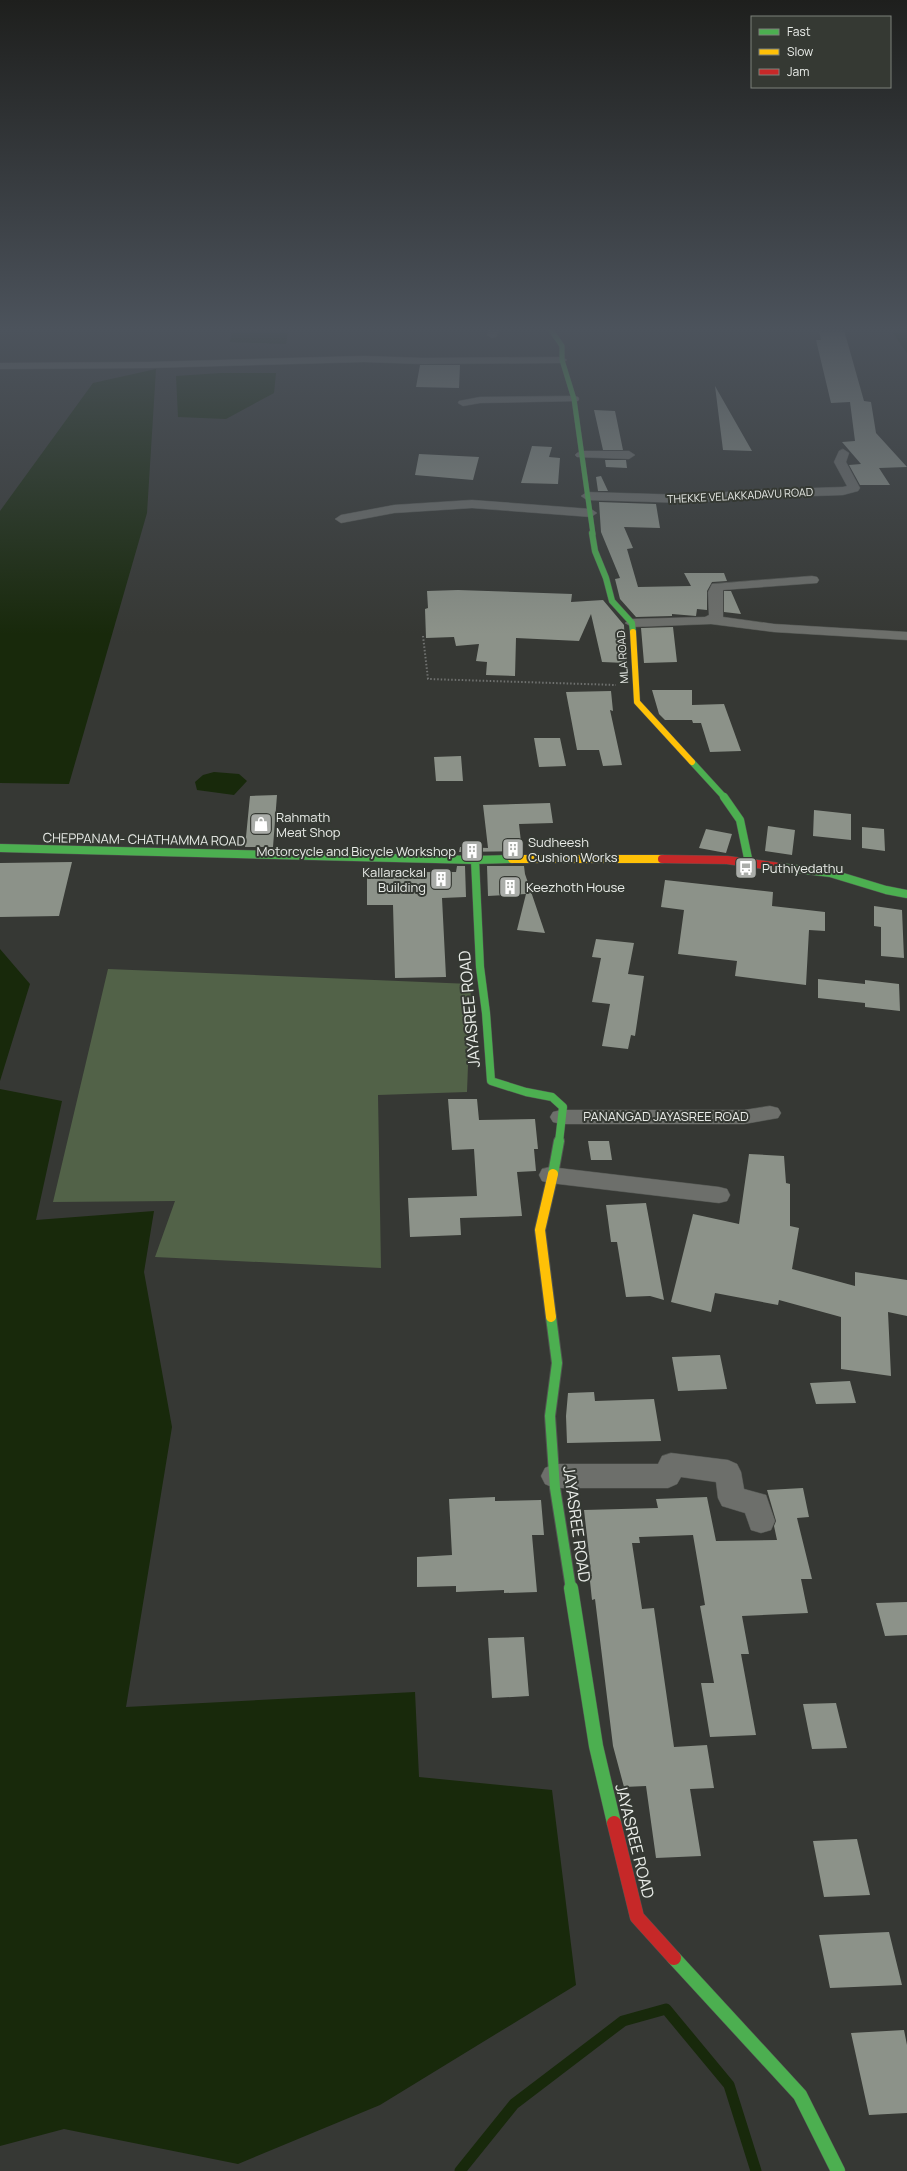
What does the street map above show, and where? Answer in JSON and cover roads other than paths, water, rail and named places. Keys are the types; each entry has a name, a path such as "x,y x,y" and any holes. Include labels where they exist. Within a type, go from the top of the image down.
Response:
{"street":[{"name":"MLA ROAD","path":"578,431 587,496 591,513 595,551 606,578 612,601 632,623 637,702 724,798 740,820 749,863"},
{"name":"THEKKE VELAKKADAVU ROAD","path":"587,496 687,499 752,494 844,491 854,488 840,462 843,453"},
{"path":"581,455 629,455"},
{"path":"341,519 394,509 472,504 591,513"},
{"path":"711,620 716,617 715,592 717,587 742,583 778,584 812,580"},
{"path":"632,623 711,620 774,628 907,636"},
{"name":"CHEPPANAM- CHATHAMMA ROAD","path":"0,848 475,860 552,858 727,860 830,873 886,890 907,894"},
{"name":"JAYASREE ROAD","path":"475,860 480,967 486,1013 491,1081 526,1092 552,1097 563,1107 559,1145 550,1175 540,1230 557,1363 550,1416 554,1476 596,1746 637,1916 800,2095 838,2171"},
{"name":"PANANGAD JAYASREE ROAD","path":"561,1117 744,1117 770,1113"},
{"path":"550,1175 719,1195"},
{"path":"554,1476 668,1476 671,1464 728,1472 732,1498 756,1503 761,1521"}],"waterway":[{"path":"460,2171 514,2104 623,2021 666,2009 729,2085 756,2171"}],"place":[{"name":"Rahmath Meat Shop","path":"261,824"},
{"name":"Sudheesh Cushion Works","path":"513,849"},
{"name":"Motorcycle and Bicycle Workshop","path":"472,851"},
{"name":"Puthiyedathu","path":"746,868"},
{"name":"Kallarackal Building","path":"441,879"},
{"name":"Keezhoth House","path":"510,887"}]}
